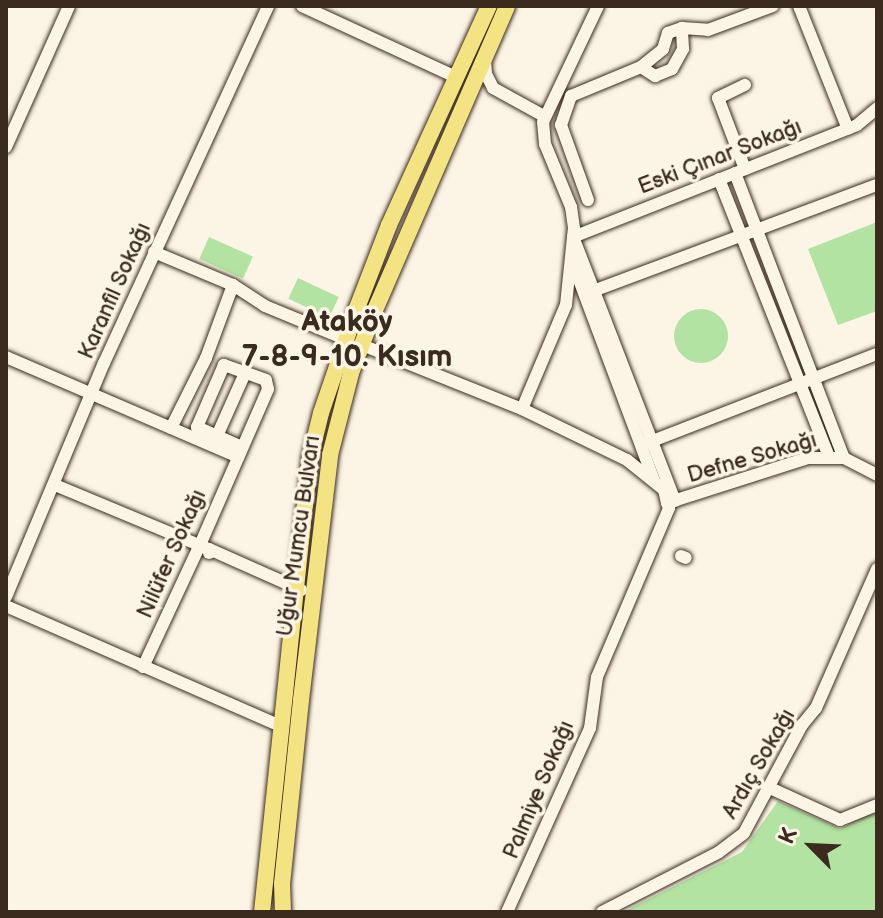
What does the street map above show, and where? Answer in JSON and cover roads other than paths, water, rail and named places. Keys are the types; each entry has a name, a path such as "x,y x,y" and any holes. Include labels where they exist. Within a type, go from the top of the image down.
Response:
{"main road":[{"name":"Uğur Mumcu Bulvarı","path":"283,912 282,884 304,591 310,458 345,339 389,225 489,6"},
{"name":"Uğur Mumcu Bulvarı","path":"262,912 283,727 304,591 330,455 362,345 507,6"},
{"path":"456,77 470,91"},
{"path":"345,339 362,345"}],"street":[{"path":"6,147 69,6"},
{"name":"Karanfil Sokağı","path":"6,597 154,252 268,6"},
{"path":"302,6 456,77"},
{"path":"522,409 566,305 573,237 571,207 543,136 544,116 598,6"},
{"path":"588,200 561,125 571,96 641,67 663,49 668,33 682,28 708,30 773,6"},
{"path":"799,6 848,129"},
{"path":"641,67 655,76 672,69 683,49 682,28"},
{"path":"485,57 486,74 493,88 544,116"},
{"path":"745,85 718,98 756,228 844,458"},
{"path":"470,91 482,91 531,114 544,116"},
{"name":"Eski Çınar Sokağı","path":"573,237 848,129 867,119 877,108"},
{"path":"719,179 828,455"},
{"path":"590,292 877,185"},
{"path":"573,237 590,292 671,502"},
{"path":"154,252 233,285 265,306 345,339"},
{"path":"571,259 590,292"},
{"path":"171,428 206,358 233,285"},
{"name":"Defne Sokağı","path":"362,345 522,409 627,460 664,490 671,502 808,458 828,455 844,458 877,475"},
{"path":"648,443 877,354"},
{"path":"6,357 171,428 240,452"},
{"path":"217,436 245,373 224,365 197,427 240,452"},
{"name":"Nilüfer Sokağı","path":"143,667 206,550 240,452 268,389 266,380 245,373"},
{"path":"648,443 654,481"},
{"path":"55,485 304,591"},
{"name":"Palmiye Sokağı","path":"507,912 590,728 597,677 671,502"},
{"name":"Ardıç Sokağı","path":"602,912 736,840 754,820 802,725 816,708 877,569"},
{"path":"6,606 283,727"},
{"path":"770,788 840,820 877,805"}],"district":[{"name":"Ataköy 7-8-9-10. Kısım","path":"347,339"}]}
